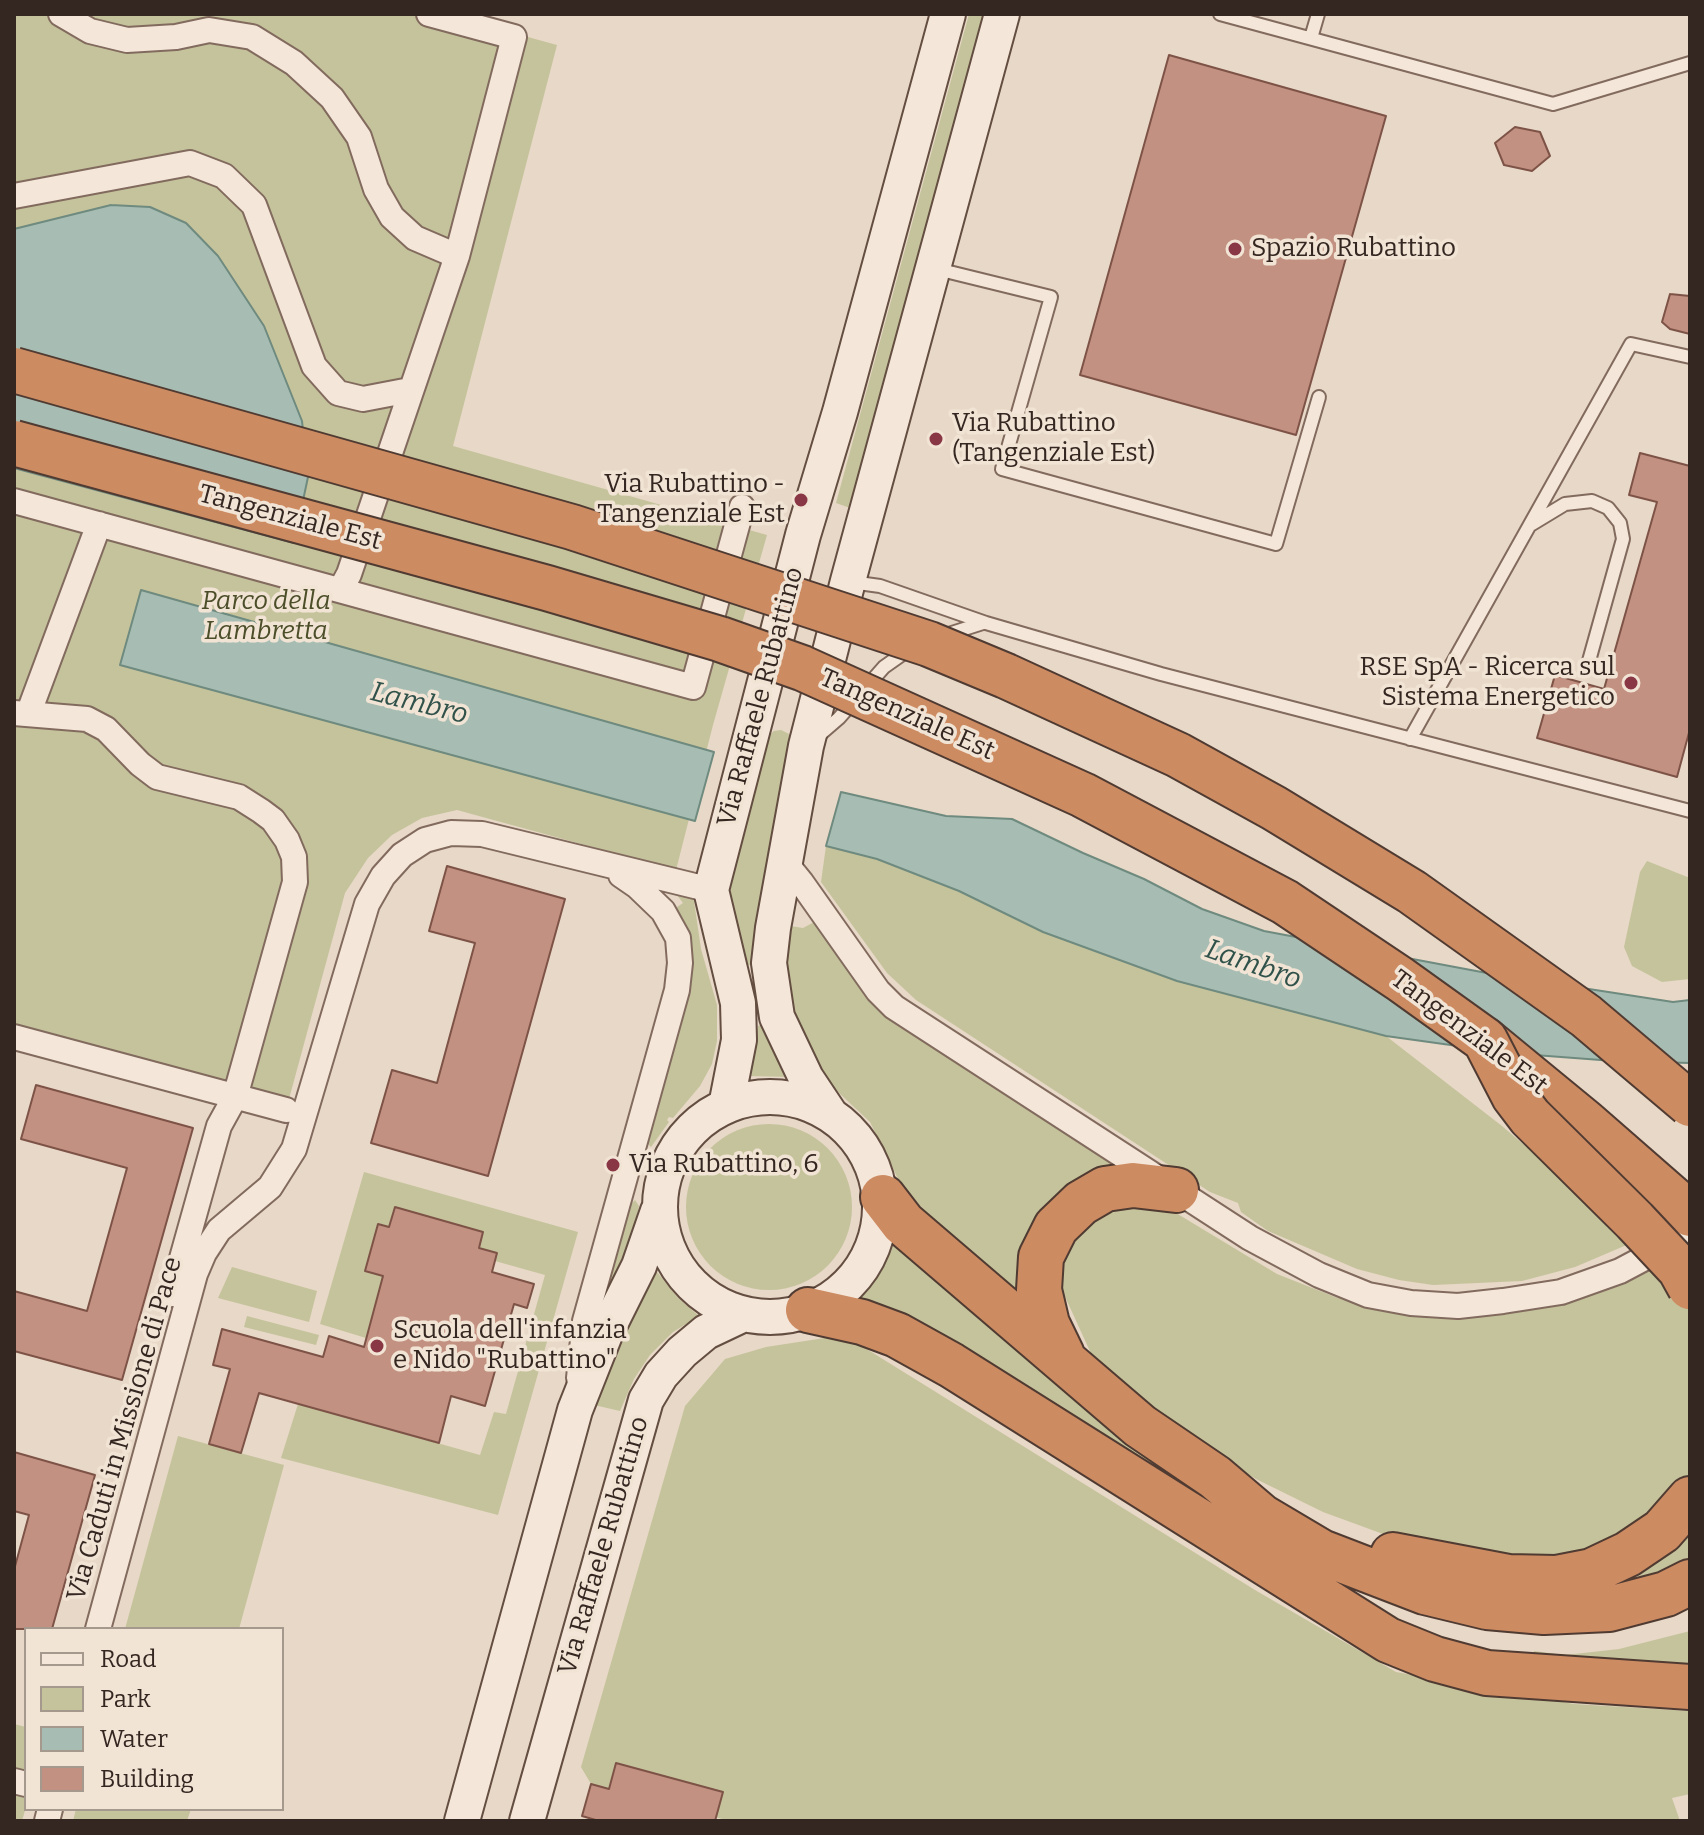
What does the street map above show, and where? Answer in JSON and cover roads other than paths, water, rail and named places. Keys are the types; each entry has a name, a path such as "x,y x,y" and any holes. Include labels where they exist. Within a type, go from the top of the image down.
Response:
{"highway":[{"path":"14,370 572,527 929,644 1006,676 1178,755 1274,808 1412,892 1586,1016 1685,1097"},
{"name":"Tangenziale Est","path":"14,443 547,588 720,639 802,668 1083,795 1285,902 1400,979 1485,1040 1690,1214"},
{"path":"1485,1040 1514,1096 1530,1117 1635,1221 1680,1269 1690,1287"},
{"path":"1065,1361 1047,1324 1039,1290 1041,1257 1056,1227 1081,1203 1105,1189 1133,1185 1176,1190"},
{"path":"883,1197 903,1223 1140,1426 1215,1477 1262,1517 1321,1552 1425,1592 1487,1607 1544,1612 1609,1609 1666,1594 1690,1582"},
{"path":"808,1310 862,1322 897,1335 951,1365 1388,1640 1435,1659 1487,1673 1690,1687"},
{"path":"1215,1477 1315,1525 1385,1553 1509,1577 1556,1578 1592,1571 1628,1554 1662,1531 1690,1499"},
{"path":"1277,1571 1397,1616 1470,1634 1547,1640 1600,1636 1690,1616"}],"street":[{"path":"61,14 90,31 127,40 176,37 209,30 252,37 284,57 332,98 359,137 376,189 392,217 415,238 457,256"},
{"path":"341,589 349,574 457,256 514,37 429,14"},
{"name":"Via Raffaele Rubattino","path":"726,1106 739,1040 738,1003 711,890 803,535 840,412 948,14"},
{"name":"Via Raffaele Rubattino","path":"830,1114 806,1078 777,1017 769,963 773,928 806,746 1002,14"},
{"path":"14,196 190,163 224,176 254,205 314,366 338,393 363,399 410,390"},
{"path":"14,501 693,687 742,507"},
{"path":"99,524 21,712 87,719 106,729 157,777 239,797 273,820 294,857 295,882 235,1097 219,1126 149,1379"},
{"name":"Via Caduti in Missione di Pace","path":"99,1627 195,1274 219,1230 270,1187 294,1149 367,904 383,876 402,855 425,840 451,833 482,834 711,890"},
{"path":"784,861 878,991 894,1007 1250,1238 1319,1275 1368,1295 1411,1303 1458,1306 1561,1292 1620,1271 1690,1234"},
{"name":"Via Raffaele Rubattino","path":"575,1410 585,1321 677,990 680,963 678,938 663,911 637,886 609,867"},
{"path":"14,1037 286,1110"},
{"name":"Via Raffaele Rubattino","path":"462,1821 575,1410 606,1332 639,1266 660,1203 665,1176 683,1139 702,1120 726,1106 752,1098 779,1097 806,1103 830,1114 846,1127 863,1149 883,1197 875,1241 863,1265 835,1295 808,1310 771,1317 744,1314 707,1297 687,1278 666,1243 660,1203"},
{"name":"Via Raffaele Rubattino","path":"527,1821 646,1400 661,1375 682,1352 706,1332 744,1314"}],"lane":[{"path":"1220,14 1553,104 1690,63"},
{"path":"1311,38 1318,14"},
{"path":"934,268 1051,297 1002,469 1276,544 1319,397"},
{"path":"1410,739 1631,344 1690,357"},
{"path":"1530,526 1565,504 1592,501 1608,508 1620,523 1623,539 1587,668"},
{"name":"Via Raffaele Rubattino","path":"848,581 880,586 986,623 1161,674 1690,811"},
{"path":"806,746 839,718 884,667 914,647 964,627 986,623"}],"water":[{"path":"111,205 150,207 186,223 218,256 264,326 302,421 308,477 294,543 14,468 14,229"},
{"name":"Lambro","path":"141,590 714,752 695,821 120,665"},
{"name":"Lambro","path":"841,792 946,816 1012,819 1202,909 1264,931 1492,974 1673,1002 1690,1000 1690,1063 1508,1053 1386,1036 1177,981 1043,932 959,891 877,859 826,846"}],"place":[{"name":"Spazio Rubattino","path":"1235,249"},
{"name":"Via Rubattino (Tangenziale Est)","path":"936,439"},
{"name":"Via Rubattino - Tangenziale Est","path":"801,500"},
{"name":"RSE SpA - Ricerca sul Sistema Energetico","path":"1631,683"},
{"name":"Via Rubattino, 6","path":"613,1165"},
{"name":"Scuola dell'infanzia e Nido \"Rubattino\"","path":"377,1346"}],"park label":[{"name":"Parco della Lambretta","path":"266,617"}]}
